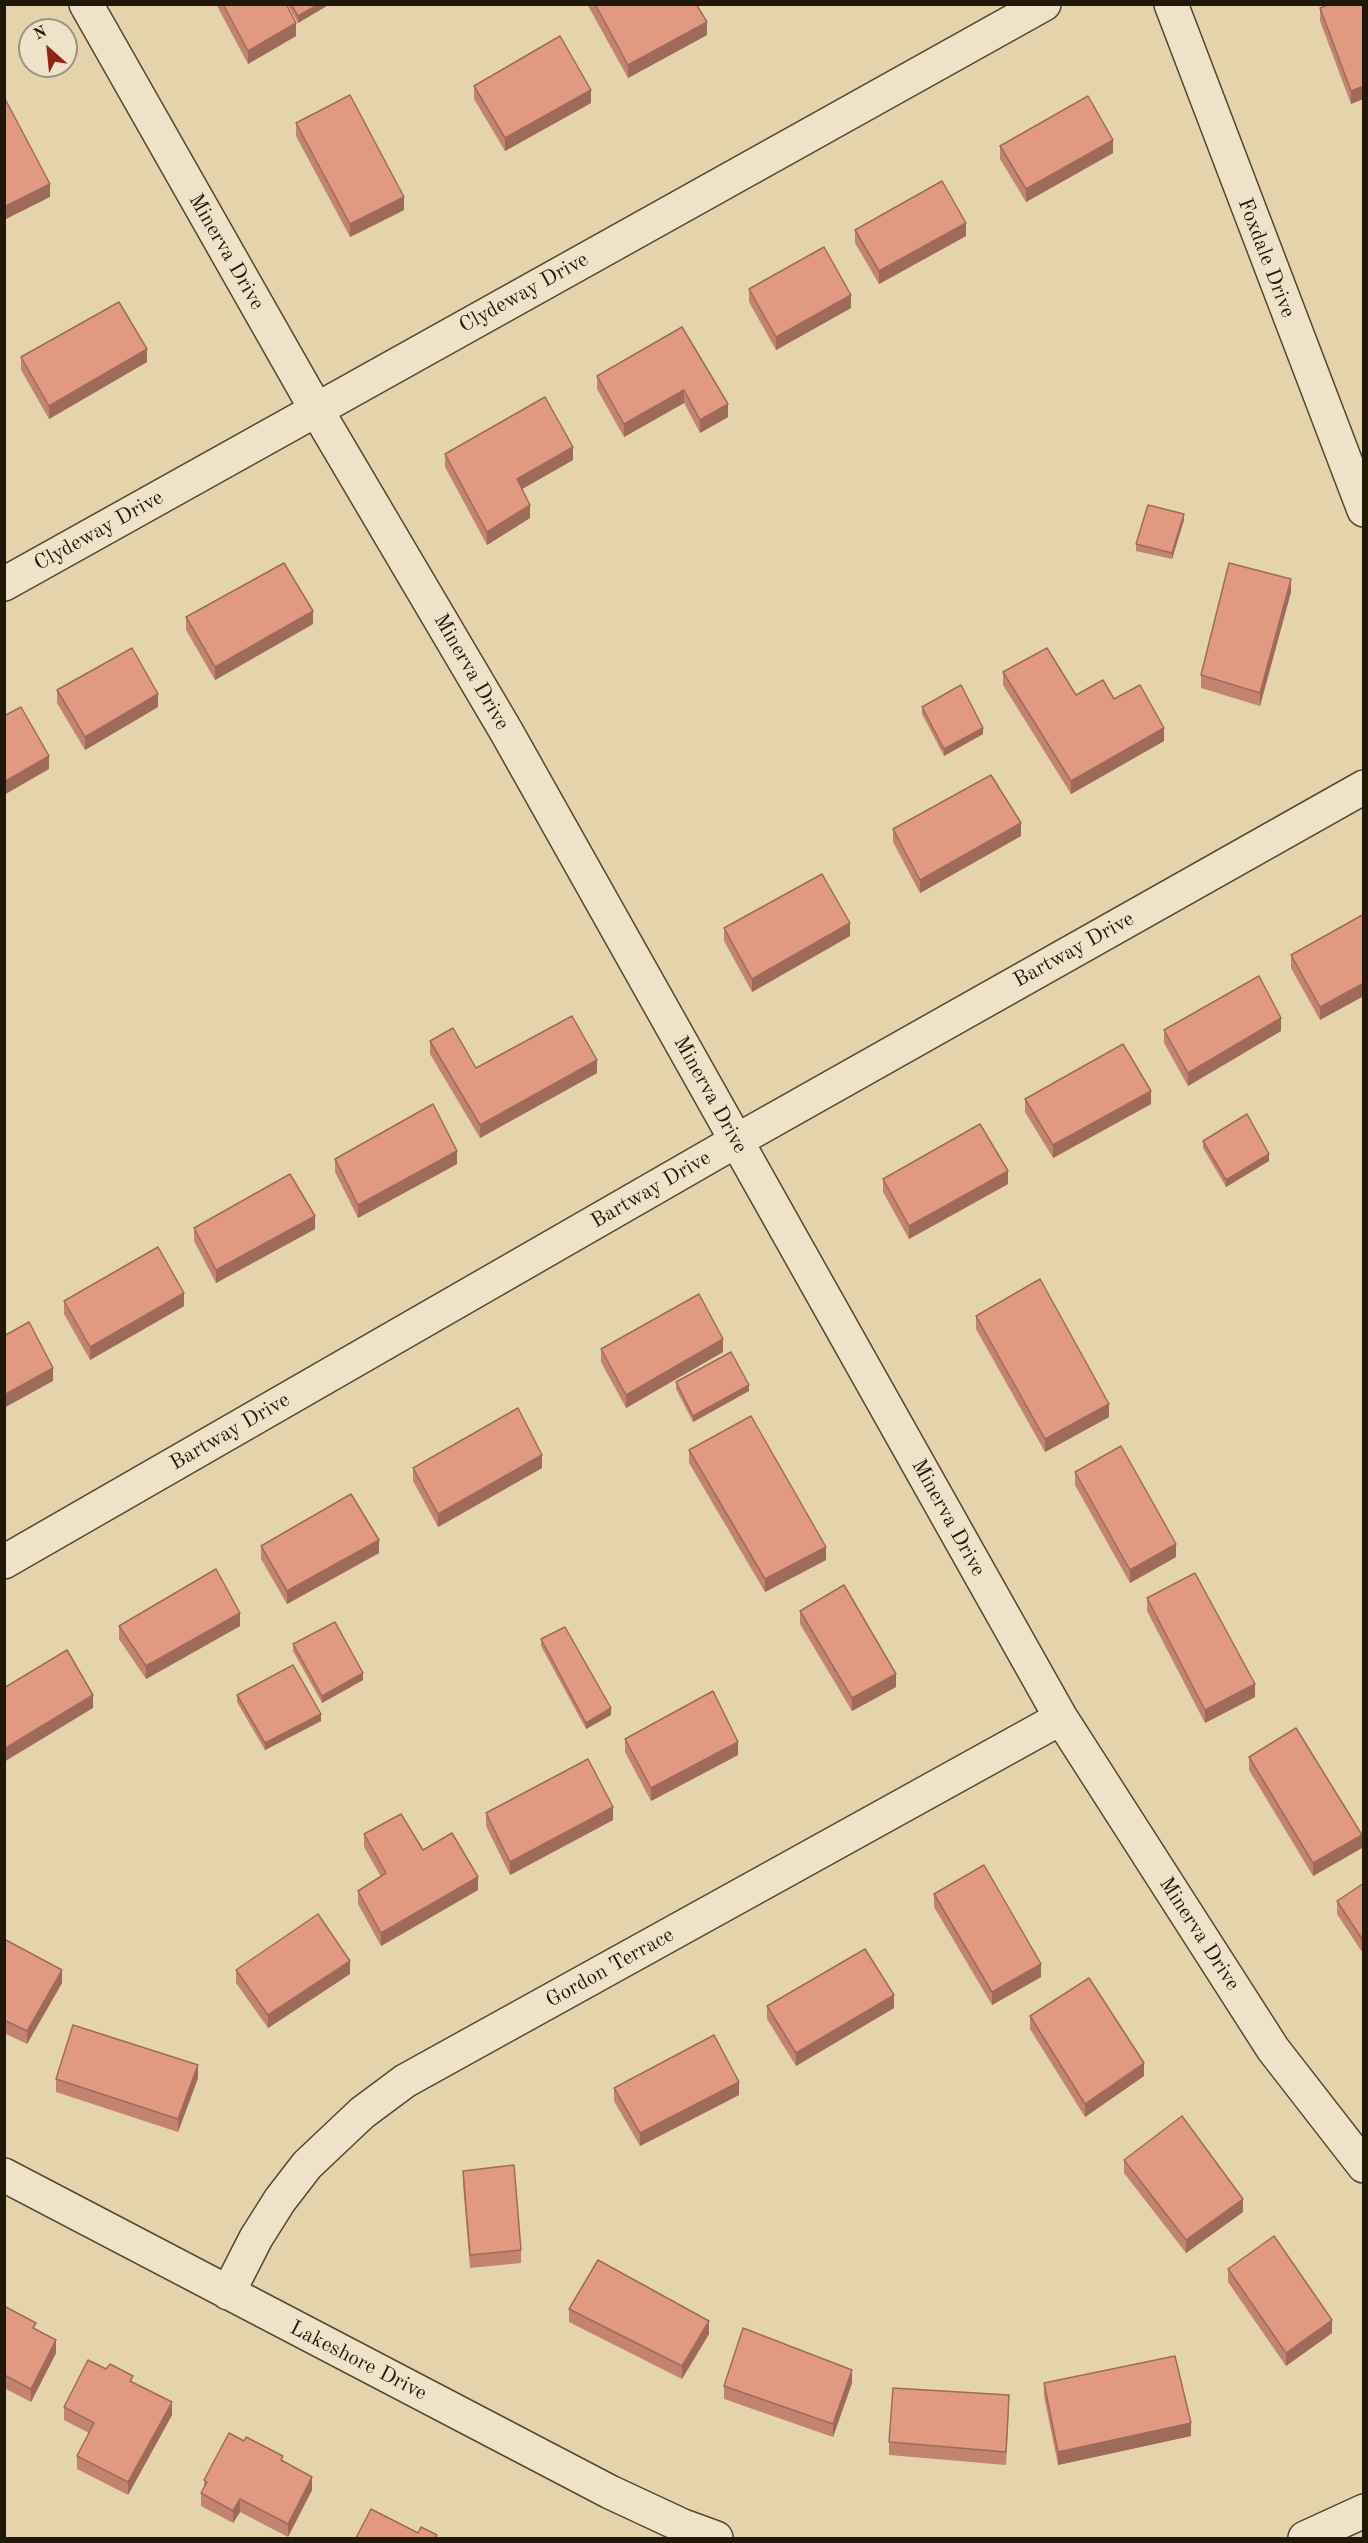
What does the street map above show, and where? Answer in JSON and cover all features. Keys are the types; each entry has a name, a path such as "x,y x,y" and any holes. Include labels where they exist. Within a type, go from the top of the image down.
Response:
{"street":[{"name":"Minerva Drive","path":"86,4 316,409 506,731 1060,1718 1273,2049 1364,2166"},
{"name":"Clydeway Drive","path":"4,584 1044,4"},
{"name":"Foxdale Drive","path":"1171,4 1364,510"},
{"name":"Bartway Drive","path":"4,1562 736,1141 1364,787"},
{"name":"Gordon Terrace","path":"228,2294 256,2238 280,2200 307,2165 362,2113 405,2081 1060,1718"},
{"name":"Lakeshore Drive","path":"4,2175 610,2492 683,2526 716,2538"},
{"path":"1305,2538 1364,2511"}],"building":[{"path":"223,4 286,4 296,23 248,51"},
{"path":"291,4 319,4 298,16"},
{"path":"595,4 696,4 707,22 628,65"},
{"path":"1330,4 1364,4 1364,86 1351,91 1320,8"},
{"path":"560,36 591,90 505,138 474,86"},
{"path":"350,95 404,197 350,224 296,123"},
{"path":"1088,96 1113,140 1026,189 1000,146"},
{"path":"4,97 50,184 4,207"},
{"path":"942,181 966,223 879,271 855,230"},
{"path":"824,247 851,295 776,337 749,289"},
{"path":"119,302 147,349 49,406 21,357"},
{"path":"682,327 728,404 700,420 684,390 624,424 597,376"},
{"path":"545,397 573,447 517,479 530,505 487,532 445,454"},
{"path":"1148,505 1184,514 1172,553 1136,544"},
{"path":"284,563 313,611 215,667 186,617"},
{"path":"1229,563 1291,579 1260,693 1201,675"},
{"path":"132,648 158,694 85,737 57,690"},
{"path":"1047,648 1076,695 1103,680 1114,699 1140,685 1164,728 1071,781 1003,672"},
{"path":"961,685 983,728 944,749 922,707"},
{"path":"21,707 49,756 4,782 4,716"},
{"path":"991,775 1021,823 920,880 893,829"},
{"path":"822,874 850,923 752,979 724,928"},
{"path":"1364,914 1364,983 1320,1007 1291,955"},
{"path":"1259,976 1281,1018 1188,1073 1164,1030"},
{"path":"572,1016 597,1060 480,1125 430,1041 453,1028 476,1068"},
{"path":"1123,1044 1151,1091 1053,1145 1025,1099"},
{"path":"433,1104 457,1151 358,1205 335,1159"},
{"path":"1247,1114 1269,1154 1226,1180 1203,1141"},
{"path":"980,1124 1008,1171 909,1226 883,1179"},
{"path":"290,1174 315,1216 216,1270 194,1228"},
{"path":"158,1247 184,1293 90,1347 64,1301"},
{"path":"1040,1279 1109,1404 1045,1439 976,1316"},
{"path":"699,1294 723,1339 626,1395 601,1349"},
{"path":"29,1322 53,1368 4,1395 4,1336"},
{"path":"731,1352 749,1385 693,1416 676,1382"},
{"path":"518,1408 542,1455 438,1514 413,1468"},
{"path":"751,1416 826,1547 765,1579 689,1450"},
{"path":"1121,1446 1176,1544 1130,1570 1075,1472"},
{"path":"351,1494 379,1540 287,1591 261,1546"},
{"path":"216,1569 240,1613 146,1666 119,1626"},
{"path":"1195,1573 1255,1684 1205,1710 1147,1598"},
{"path":"844,1585 896,1674 852,1698 800,1611"},
{"path":"335,1622 363,1673 322,1696 293,1644"},
{"path":"565,1627 611,1708 586,1723 541,1639"},
{"path":"67,1650 93,1695 4,1749 4,1688"},
{"path":"293,1665 321,1714 265,1743 237,1695"},
{"path":"713,1691 738,1742 651,1788 625,1739"},
{"path":"1296,1728 1362,1835 1313,1863 1249,1757"},
{"path":"588,1759 613,1807 510,1862 486,1813"},
{"path":"401,1814 423,1850 452,1833 478,1877 381,1933 358,1891 386,1873 364,1834"},
{"path":"984,1865 1041,1964 992,1992 934,1894"},
{"path":"1364,1883 1364,1942 1337,1901"},
{"path":"318,1914 350,1961 268,2015 236,1970"},
{"path":"4,1939 62,1970 27,2031 4,2020"},
{"path":"865,1949 894,1995 796,2053 767,2006"},
{"path":"1089,1978 1144,2063 1085,2104 1030,2016"},
{"path":"73,2025 198,2065 178,2119 56,2079"},
{"path":"714,2035 739,2082 640,2133 614,2088"},
{"path":"1182,2116 1243,2199 1186,2240 1124,2160"},
{"path":"514,2165 521,2250 470,2255 463,2171"},
{"path":"1274,2236 1332,2320 1286,2353 1228,2269"},
{"path":"598,2260 709,2321 682,2366 569,2309"},
{"path":"4,2306 36,2323 33,2328 56,2340 31,2389 4,2375"},
{"path":"743,2328 852,2370 833,2424 724,2386"},
{"path":"1175,2356 1191,2423 1058,2452 1044,2383"},
{"path":"88,2360 106,2369 110,2364 133,2376 130,2381 172,2402 128,2482 77,2456 94,2423 64,2407"},
{"path":"893,2388 1009,2395 1006,2452 889,2442"},
{"path":"229,2433 244,2441 246,2437 283,2456 281,2460 312,2477 288,2524 240,2499 233,2511 201,2493 207,2482 204,2480"},
{"path":"371,2509 418,2533 421,2527 437,2535 435,2538 356,2538"}]}
